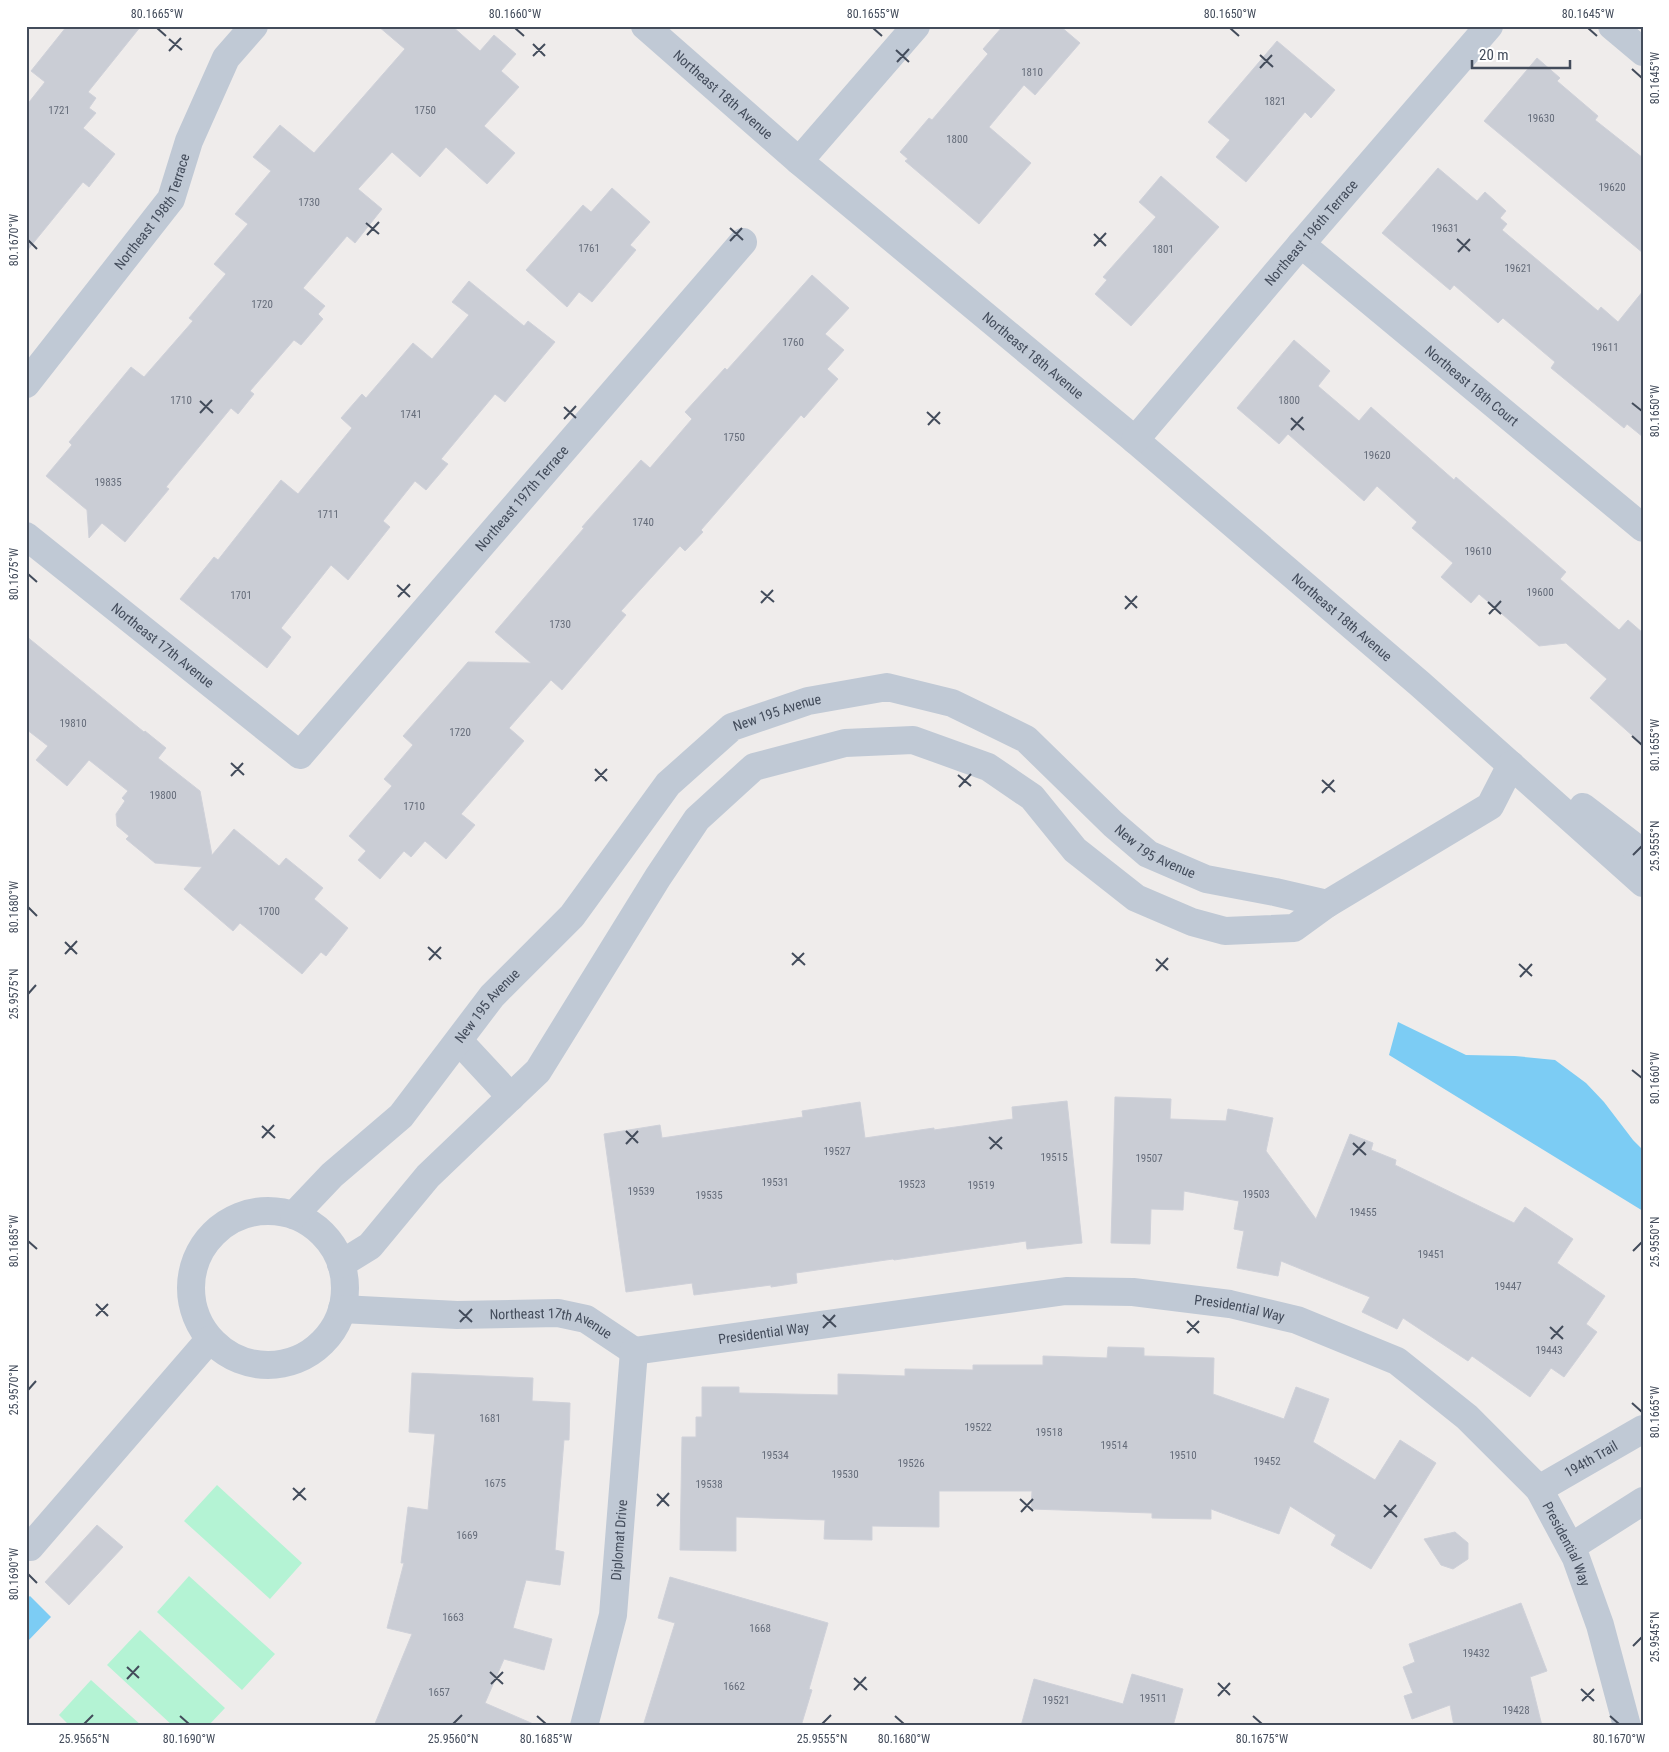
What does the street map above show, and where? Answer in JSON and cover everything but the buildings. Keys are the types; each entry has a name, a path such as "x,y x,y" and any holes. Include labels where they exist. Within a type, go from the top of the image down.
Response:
{"street":[{"name":"Northeast 198th Terrace","path":"26,384 171,199 189,141 226,58 254,26"},
{"name":"Northeast 18th Avenue","path":"645,26 799,160 1135,440 1420,684 1643,883"},
{"path":"799,160 916,26"},
{"name":"Northeast 196th Terrace","path":"1135,440 1489,26"},
{"path":"1612,26 1643,52"},
{"name":"Northeast 197th Terrace","path":"300,755 742,242"},
{"name":"Northeast 18th Court","path":"1301,244 1643,528"},
{"name":"Northeast 17th Avenue","path":"26,536 300,755"},
{"name":"Northeast 18th Avenue","path":"1420,684 1643,853"},
{"name":"New 195 Avenue","path":"294,1215 332,1175 401,1116 492,996 572,916 668,784 706,748 732,727 808,701 887,687 952,703 1026,740 1113,824 1148,854 1206,879 1327,904"},
{"path":"341,1264 370,1246 428,1176 538,1071 658,877 698,820 754,767 845,743 913,740 988,768 1032,798 1074,850 1136,898 1192,922 1224,931 1294,928 1327,904 1490,806 1511,765"},
{"path":"458,1041 511,1097"},
{"path":"268,1211 294,1215 317,1228 334,1247 341,1264 344,1272 345,1298 337,1323 322,1344 300,1359 276,1366 252,1365 228,1356 209,1340 196,1318 190,1294 192,1269 202,1246 220,1227 243,1214 268,1211"},
{"name":"Presidential Way","path":"634,1351 1066,1291 1133,1292 1230,1304 1297,1320 1397,1361 1467,1417 1539,1489 1571,1547 1600,1625 1627,1726"},
{"name":"Northeast 17th Avenue","path":"342,1309 457,1315 558,1313 586,1319 634,1351"},
{"path":"26,1546 30,1547 209,1340"},
{"name":"Diplomat Drive","path":"584,1726 612,1615 634,1351"},
{"name":"194th Trail","path":"1539,1489 1643,1429"},
{"path":"1571,1547 1643,1501"}],"green space":[{"path":"217,1485 302,1563 270,1599 184,1521"},
{"path":"189,1576 275,1654 242,1690 157,1612"},
{"path":"140,1630 225,1708 208,1726 173,1726 107,1665"},
{"path":"91,1680 142,1726 70,1726 59,1715"}],"water":[{"path":"1398,1022 1466,1055 1515,1056 1555,1060 1586,1083 1643,1150 1643,1211 1389,1055"},
{"path":"30,1596 51,1617 26,1643 26,1599"}]}
